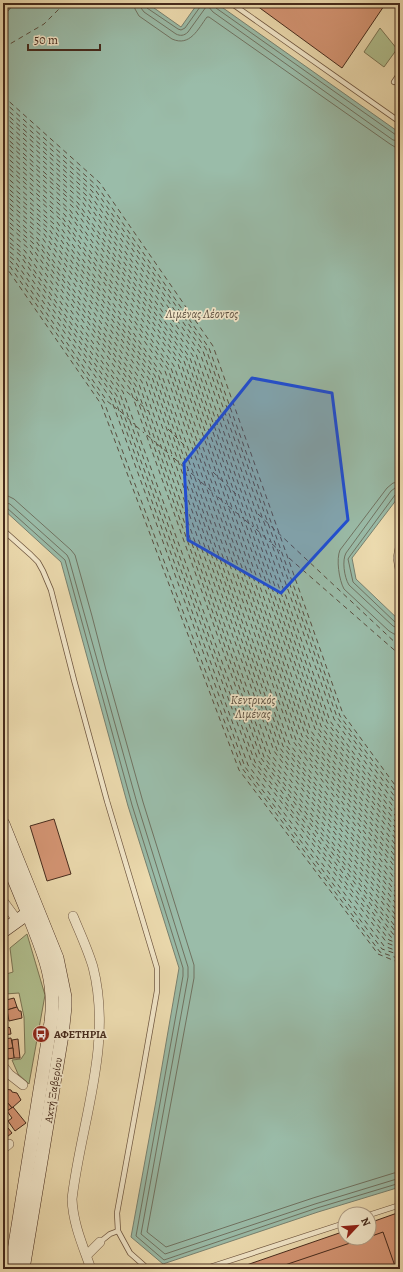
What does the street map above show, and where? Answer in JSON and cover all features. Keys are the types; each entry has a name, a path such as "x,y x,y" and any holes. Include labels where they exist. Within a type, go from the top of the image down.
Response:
{"main road":[{"name":"Ακτή Ξαβερίου","path":"3,824 27,914"},
{"name":"Ακτή Ξαβερίου","path":"3,852 27,914 58,958 64,985 65,1007 57,1066 21,1247 11,1269"},
{"path":"3,931 27,914"},
{"name":"Ακτή Ξαβερίου","path":"21,1247 23,1269"}],"street":[{"path":"400,548 398,558 400,569"},
{"path":"3,901 27,914"},
{"path":"73,916 93,968 99,1011 98,1058 72,1199 74,1219 91,1269"},
{"path":"3,1066 6,1076 23,1085"},
{"path":"87,1255 100,1242"}],"lane":[{"path":"231,3 400,122"},
{"path":"394,82 400,73"},
{"path":"3,530 34,558 43,571 49,585 107,801 157,968 157,991 116,1219 118,1230 130,1253 148,1269"},
{"path":"377,1212 400,1205"},
{"path":"204,1269 337,1226"},
{"path":"100,1242 118,1230"}],"highlighted area":[{"path":"252,378 332,393 348,520 281,593 188,540 184,463"}],"shaded area":[{"path":"380,28 397,49 384,67 364,52"},
{"path":"27,934 45,995 29,1084 18,1074 12,1060 21,1059 25,1053 24,1017 19,993 5,994 3,975 13,972 10,948"}],"water":[{"path":"3,3 147,3 181,27 198,3 216,3 400,133 400,495 352,558 356,579 400,621 400,1187 318,1212 163,1264 131,1237 179,968 128,806 61,562 3,509"}],"building":[{"path":"253,3 386,3 342,68"},
{"path":"54,819 71,874 47,881 30,826"},
{"path":"14,998 17,1007 7,1010 6,1000"},
{"path":"17,1007 19,1011 21,1011 22,1018 9,1021 7,1010"},
{"path":"9,1027 11,1034 4,1035 3,1031"},
{"path":"11,1038 13,1048 6,1049 4,1039"},
{"path":"18,1039 20,1058 14,1058 12,1040"},
{"path":"13,1048 14,1058 8,1059 6,1049"},
{"path":"5,1089 17,1093 21,1100 12,1108 3,1097"},
{"path":"3,1097 12,1108 3,1114"},
{"path":"13,1107 26,1123 15,1131 8,1121 12,1118 7,1111"},
{"path":"8,1128 12,1133 3,1140 3,1132"},
{"path":"400,1212 400,1269 235,1269 337,1234 337,1246 377,1246 377,1220"},
{"path":"383,1232 396,1269 273,1269 341,1246 377,1246 377,1234"}],"ferry route":[{"path":"3,18 14,3"},
{"path":"3,48 44,24 65,3"},
{"path":"3,96 100,183 213,346 343,714 400,792"},
{"path":"3,101 97,186 209,348 340,716 400,798"},
{"path":"3,106 94,188 206,349 337,717 400,804"},
{"path":"3,111 92,191 203,351 334,719 400,810"},
{"path":"3,115 89,193 200,353 330,721 400,816"},
{"path":"3,120 86,195 196,354 327,722 400,822"},
{"path":"3,125 84,198 193,356 324,724 400,828"},
{"path":"3,130 81,200 190,358 321,726 400,834"},
{"path":"3,135 78,203 187,359 318,728 400,839"},
{"path":"3,139 76,205 184,361 315,729 400,845"},
{"path":"3,144 73,207 181,363 311,731 400,851"},
{"path":"3,149 70,210 178,364 308,733 400,857"},
{"path":"3,154 68,212 174,366 305,734 400,863"},
{"path":"3,159 65,215 171,368 302,736 400,869"},
{"path":"3,163 62,217 168,369 299,738 400,874"},
{"path":"3,168 60,219 165,371 296,740 400,880"},
{"path":"3,174 57,222 161,373 293,741 400,886"},
{"path":"3,179 54,224 158,374 289,743 400,892"},
{"path":"3,184 52,227 155,376 286,745 400,898"},
{"path":"3,188 49,229 152,377 283,746 400,903"},
{"path":"3,193 46,231 149,379 280,748 400,909"},
{"path":"3,198 44,234 146,381 277,750 400,915"},
{"path":"3,202 41,236 142,382 274,751 400,921"},
{"path":"3,207 38,239 139,384 270,753 400,926"},
{"path":"3,212 36,241 136,386 267,755 397,929 400,930"},
{"path":"3,217 33,243 133,387 264,757 395,931 400,933"},
{"path":"3,221 31,246 130,389 261,758 393,934 400,937"},
{"path":"3,227 28,248 126,391 148,411"},
{"path":"3,232 25,251 123,392 258,760 391,937 400,941"},
{"path":"3,237 22,253 120,394 255,762 389,940 400,944"},
{"path":"3,241 20,255 117,396 252,763 387,943 400,948"},
{"path":"3,246 17,258 114,397 248,765 384,946 400,952"},
{"path":"3,251 14,260 111,399 245,767 382,949 400,955"},
{"path":"3,255 12,263 107,401 117,409"},
{"path":"3,260 9,265 104,402 242,768 380,952 400,959"},
{"path":"3,265 6,267 101,404 239,770 378,954 400,963"},
{"path":"120,411 134,424"},
{"path":"136,426 144,433"},
{"path":"168,429 187,448"},
{"path":"147,435 155,442"},
{"path":"157,444 172,456"},
{"path":"174,458 188,471"},
{"path":"213,472 238,496"},
{"path":"191,473 199,480"},
{"path":"201,482 215,494"},
{"path":"218,497 226,504"},
{"path":"228,506 243,518"},
{"path":"258,514 400,647"},
{"path":"245,520 253,527"},
{"path":"256,529 270,542"},
{"path":"272,544 280,551"},
{"path":"289,558 400,655"}],"place":[{"name":"ΑΦΕΤΗΡΙΑ","path":"41,1034"}],"water label":[{"name":"Λιμένας Λέοντος","path":"202,314"},
{"name":"Κεντρικός Λιμένας","path":"253,707"}]}
